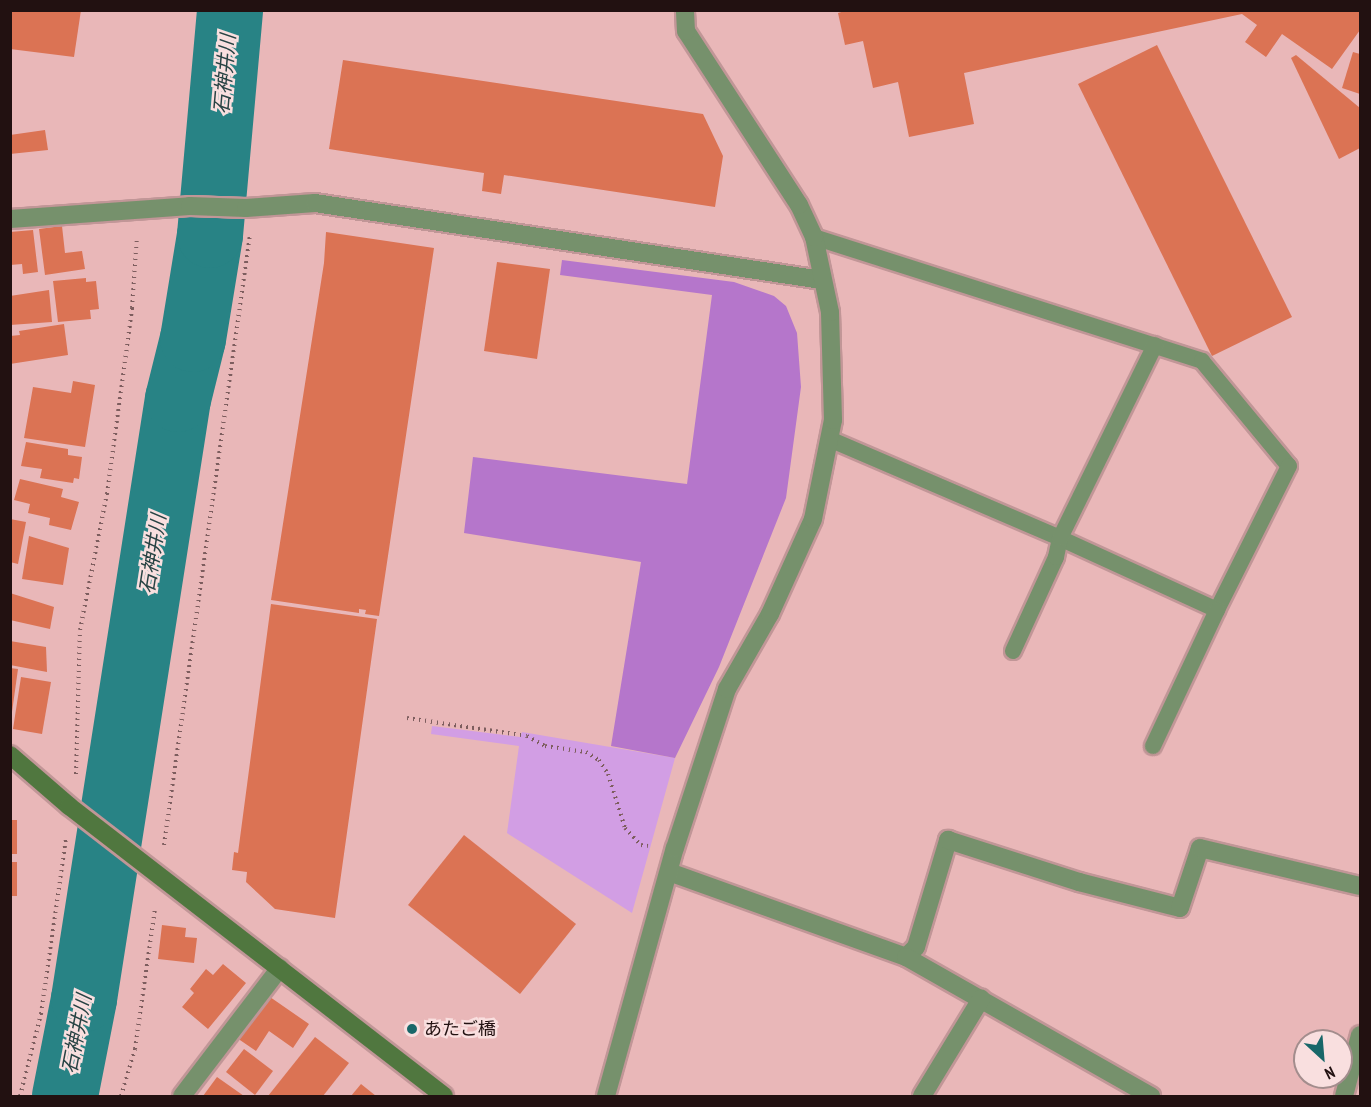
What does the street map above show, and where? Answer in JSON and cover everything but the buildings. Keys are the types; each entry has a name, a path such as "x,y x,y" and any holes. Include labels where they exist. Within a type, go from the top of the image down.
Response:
{"street":[{"path":"606,1096 675,851 727,689 770,614 813,519 833,420 830,312 814,237 799,205 686,31 685,10"},
{"path":"10,219 190,206 250,207 315,203 822,280"},
{"path":"10,755 73,809 160,873 444,1096"},
{"path":"906,957 916,947 948,840 1079,882 1180,908 1200,848 1360,886"},
{"path":"669,872 906,957 1151,1096"},
{"path":"182,1096 280,968"},
{"path":"922,1096 981,999"},
{"path":"1344,1096 1360,1035"}],"lane":[{"path":"814,237 1202,361 1289,466 1153,746"},
{"path":"1013,651 1056,557 1060,538 1155,345"},
{"path":"829,439 1060,538 1218,610"}],"path":[{"path":"121,1096 135,1049 250,207"},
{"path":"20,1096 41,1014 73,809 78,763 80,630 107,494 132,308 139,210"},
{"path":"406,718 527,736 546,746 586,752 599,760 608,774 625,828 633,838 640,844 675,851"}],"shaded area":[{"path":"562,260 734,282 774,296 786,306 797,333 801,387 786,498 719,667 675,758 611,746 641,562 464,533 473,457 687,484 712,295 560,275"},
{"path":"432,726 520,737 522,732 675,758 632,913 507,833 519,746 431,734"}],"waterway":[{"name":"石神井川","path":"65,1096 84,999 178,399 193,339 210,235 230,10"}],"place":[{"name":"あたご橋","path":"412,1029"}]}
